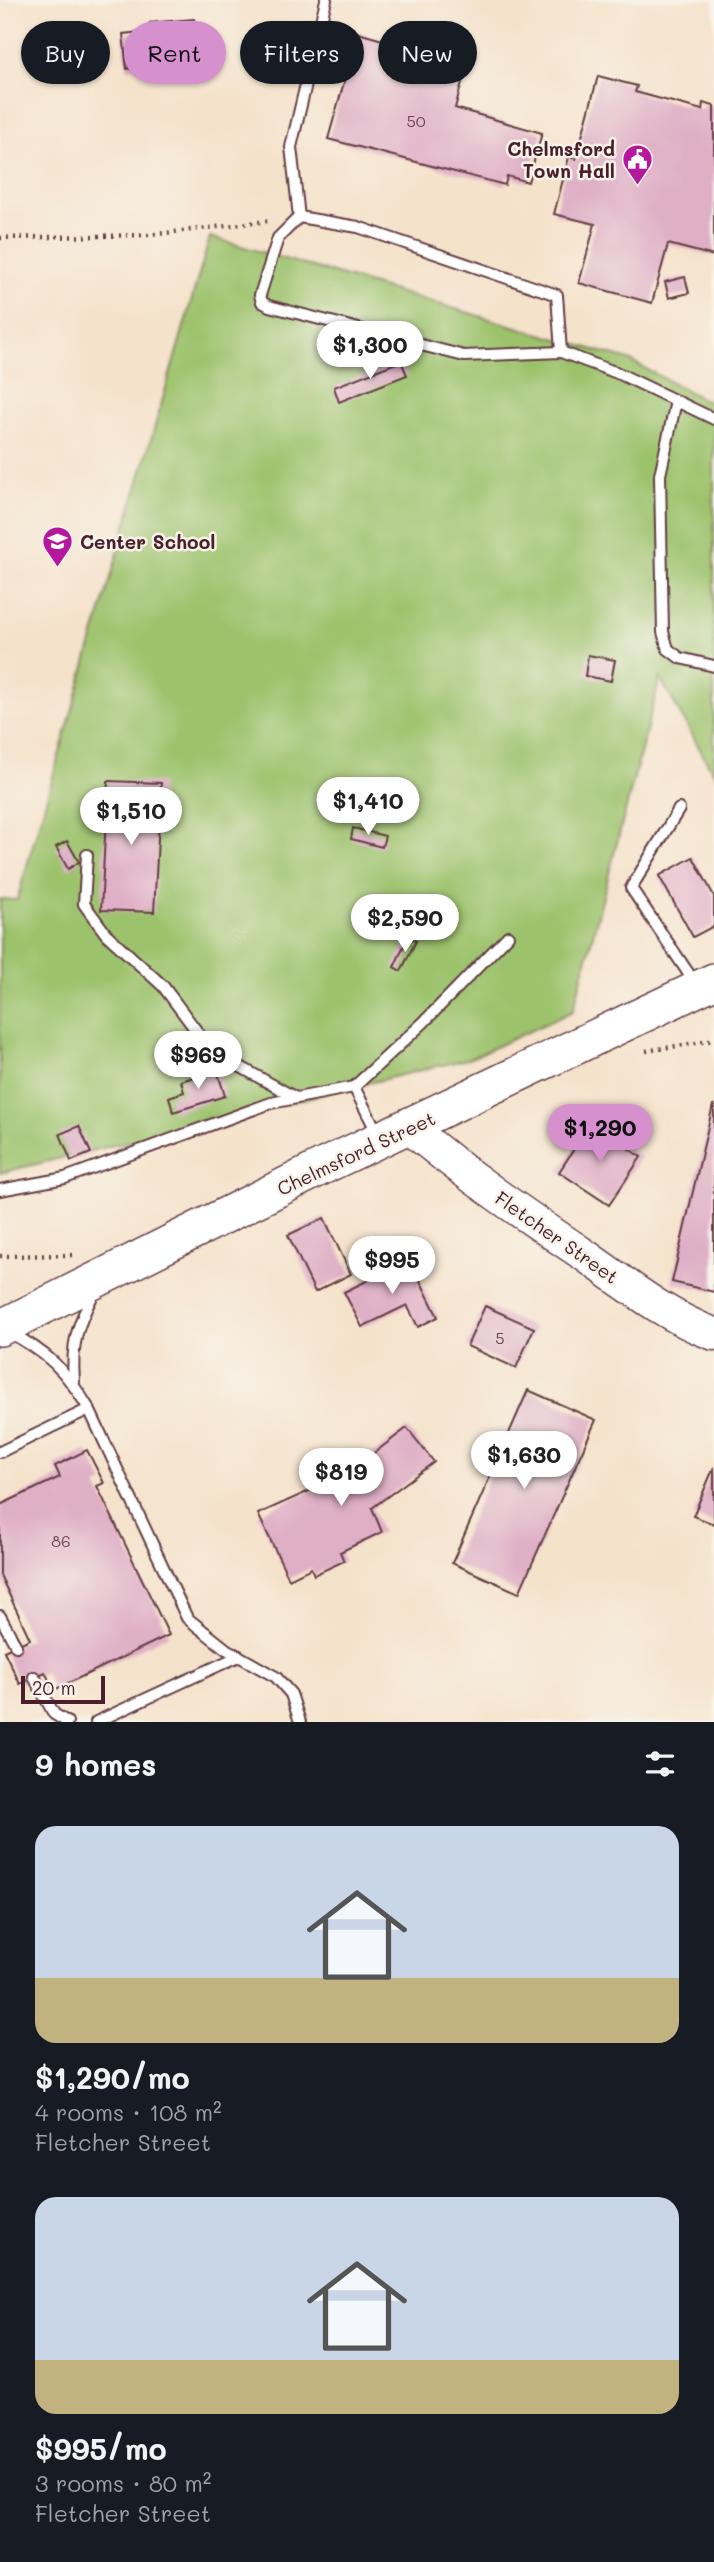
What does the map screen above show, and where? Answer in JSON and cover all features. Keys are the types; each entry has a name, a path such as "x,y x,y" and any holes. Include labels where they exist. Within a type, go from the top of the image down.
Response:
{"main road":[{"name":"Chelmsford Street","path":"0,1327 395,1133 706,985"}],"street":[{"name":"Fletcher Street","path":"395,1133 458,1169 688,1325 714,1334"}],"lane":[{"path":"299,217 291,147 326,0"},
{"path":"299,217 358,227 557,295 561,352"},
{"path":"299,217 278,238 261,295 262,302 269,306 464,356 561,352 620,374 714,419"},
{"path":"676,401 660,475 663,632 668,649 680,658 714,666"},
{"path":"679,809 631,888 706,985"},
{"path":"87,855 84,904 106,934 163,986 201,1037 230,1061 296,1098"},
{"path":"0,1190 65,1178 271,1102 354,1087 423,1023 508,936"},
{"path":"354,1087 395,1133"},
{"path":"74,1382 72,1352 78,1325 101,1279"},
{"path":"0,1327 55,1360 74,1382 187,1618 239,1656 276,1677 292,1694 300,1722"},
{"path":"0,1452 89,1409"},
{"path":"0,1616 16,1646"},
{"path":"96,1722 239,1656"},
{"path":"34,1677 54,1714 68,1722"}],"path":[{"path":"0,238 148,235 299,217"},
{"path":"635,1053 714,1040"},
{"path":"0,1256 73,1255"}],"green space":[{"path":"210,237 629,360 714,405 714,774 660,678 573,1011 471,1058 0,1173 0,899 17,900"}],"building":[{"path":"364,35 378,39 378,84 462,84 455,108 542,133 528,182 507,176 505,185 328,139 344,84 364,84"},
{"name":"Chelmsford Town Hall","path":"598,76 637,86 635,92 702,110 703,103 714,106 714,256 668,244 652,303 579,283 595,224 554,214 569,157 576,159"},
{"path":"685,277 689,293 669,298 665,282"},
{"path":"401,361 407,375 339,402 334,387"},
{"path":"588,655 615,660 611,681 585,676"},
{"path":"108,781 161,783 154,912 101,910"},
{"path":"353,828 385,836 382,847 351,839"},
{"path":"67,841 79,862 68,869 56,847"},
{"path":"693,857 714,896 714,926 693,937 659,876"},
{"path":"408,937 416,941 401,971 394,967"},
{"path":"217,1070 225,1096 173,1112 169,1097 184,1092 181,1081"},
{"path":"714,1105 714,1292 672,1282"},
{"path":"591,1123 641,1157 609,1205 559,1172"},
{"path":"79,1126 91,1153 71,1161 60,1134"},
{"path":"324,1218 351,1274 315,1292 288,1235"},
{"path":"410,1260 438,1317 418,1327 407,1305 362,1327 344,1292"},
{"path":"485,1306 534,1328 516,1368 467,1346"},
{"path":"528,1390 596,1420 519,1593 452,1563"},
{"path":"407,1428 434,1462 372,1508 382,1532 340,1552 344,1561 314,1575 311,1568 289,1579 258,1514 345,1475"},
{"path":"87,1450 104,1483 97,1486 169,1635 54,1690 45,1672 20,1684 4,1651 30,1639 0,1575 0,1505 60,1477 55,1466"},
{"path":"714,1467 714,1524 693,1516"}],"place":[{"name":"Chelmsford Town Hall","path":"638,186"},
{"name":"Center School","path":"57,568"}]}
